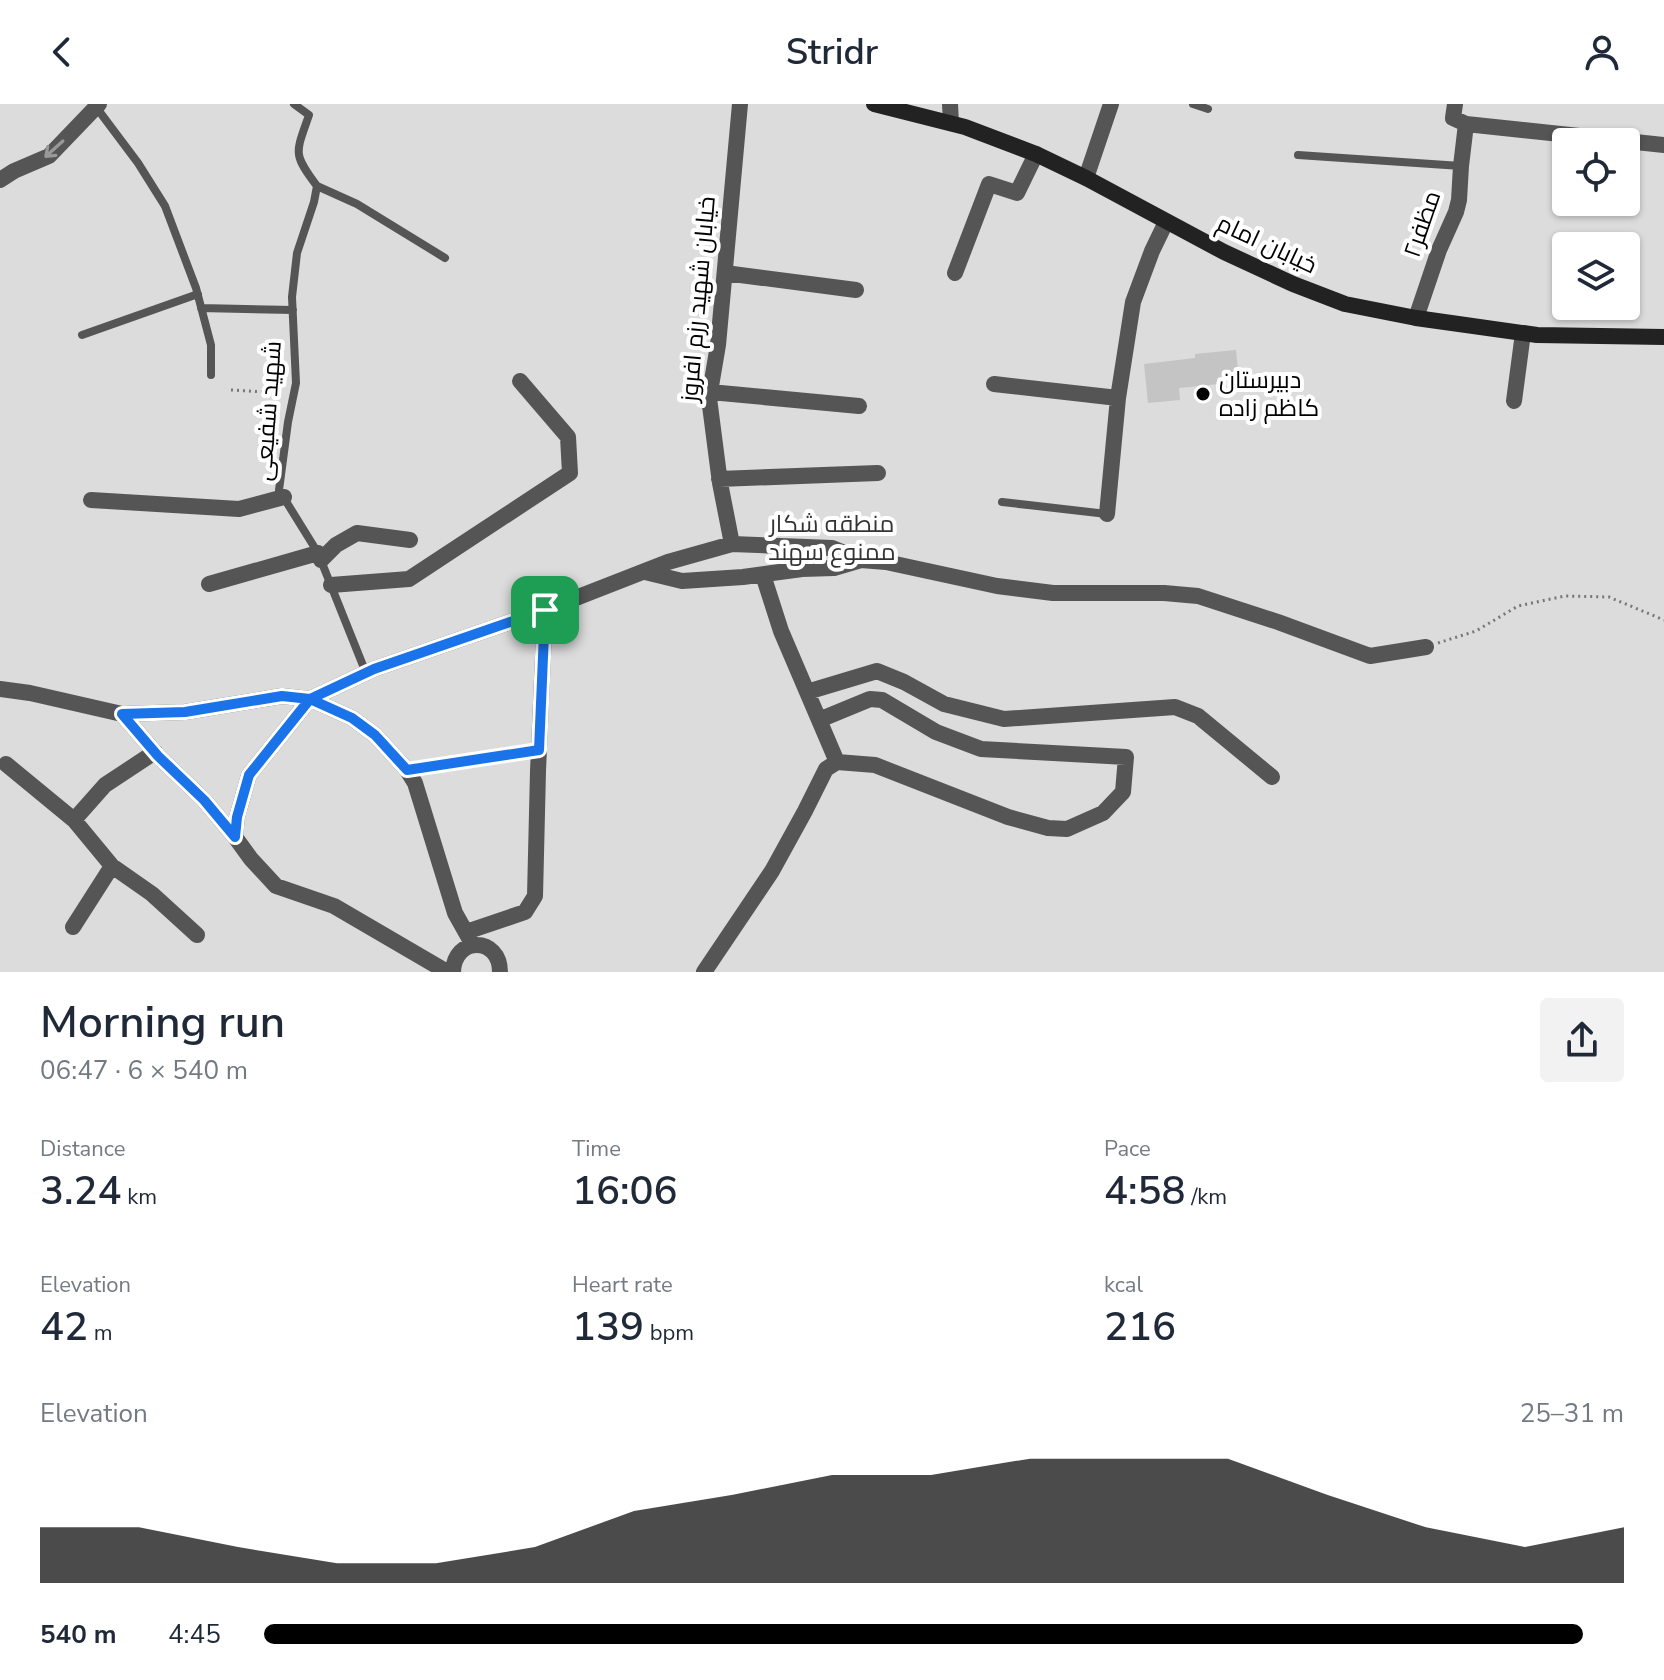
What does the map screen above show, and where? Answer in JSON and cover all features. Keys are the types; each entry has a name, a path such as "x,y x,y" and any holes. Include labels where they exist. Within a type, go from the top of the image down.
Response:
{"street":[{"name":"خیابان شهید رزم افروز","path":"732,544 719,479 709,398 718,345 740,104"},
{"name":"خیابان امام","path":"874,104 965,127 1036,154 1224,252 1345,304 1416,318 1537,335 1664,337"},
{"path":"950,104 951,123"},
{"path":"1086,178 1111,104"},
{"path":"1455,104 1453,118 1466,124 1664,145"},
{"path":"0,180 49,156 96,105"},
{"name":"مظفر۲","path":"1416,318 1439,250 1456,212 1466,124"},
{"path":"955,273 989,184 1017,193 1036,154"},
{"path":"1107,514 1118,398 1133,302 1166,222"},
{"path":"725,273 856,290"},
{"path":"1514,401 1523,333"},
{"path":"331,585 409,579 570,473 568,437 520,381"},
{"path":"994,384 1118,398"},
{"path":"710,392 859,406"},
{"path":"719,479 878,473"},
{"path":"91,500 239,509 284,497"},
{"path":"209,584 319,557 357,533 410,540"},
{"path":"235,837 237,817 249,775 310,699 366,673 545,610 668,562 732,544 832,548 861,560 886,562 997,586 1053,593 1198,596 1370,656 1426,647"},
{"path":"645,572 682,581 834,568 861,560"},
{"path":"763,575 781,631 837,762"},
{"path":"122,714 204,800 276,886 334,906 450,972 454,960 469,939 525,912 535,896 545,610"},
{"path":"807,692 877,671 944,704 1004,719 1175,707 1198,716 1272,777"},
{"path":"0,689 122,714 185,712 282,696 310,699 352,718 375,735 415,783 455,913 469,939 489,948 504,970"},
{"path":"704,972 772,871 826,769 837,762 875,765 1008,817 1048,828 1067,829 1103,813 1123,792 1126,757 981,749 936,732 882,700 870,699 819,720"},
{"path":"74,820 105,785 155,752"},
{"path":"6,764 74,820 112,866 152,894 197,935"},
{"path":"73,927 112,866"}],"lane":[{"path":"294,104 309,115 297,150 302,167 317,186 357,204 445,258"},
{"path":"1193,104 1208,109"},
{"path":"96,105 165,206 198,294 211,345 211,375"},
{"path":"1298,155 1461,166"},
{"name":"شهید شفیعی","path":"317,186 297,253 292,297 296,383 279,490 319,557 366,673"},
{"path":"82,335 198,294"},
{"path":"201,308 293,310"},
{"path":"1002,502 1107,514"},
{"path":"407,770 539,750"}],"path":[{"path":"231,390 294,394"},
{"path":"1426,647 1476,631 1518,606 1565,596 1609,597 1664,620"}],"green space":[{"name":"منطقه شکار ممنوع سهند","path":"0,104 1664,104 1664,972 0,972"}],"building":[{"path":"1236,350 1239,382 1179,388 1180,400 1148,403 1144,364"}],"place":[{"name":"دبیرستان کاظم زاده","path":"1203,394"}],"route":[{"path":"545,610 374,669 310,699 282,696 185,712 122,714 235,837 237,817 249,775 310,699 352,718 375,735 407,770 539,750 545,610"}]}
